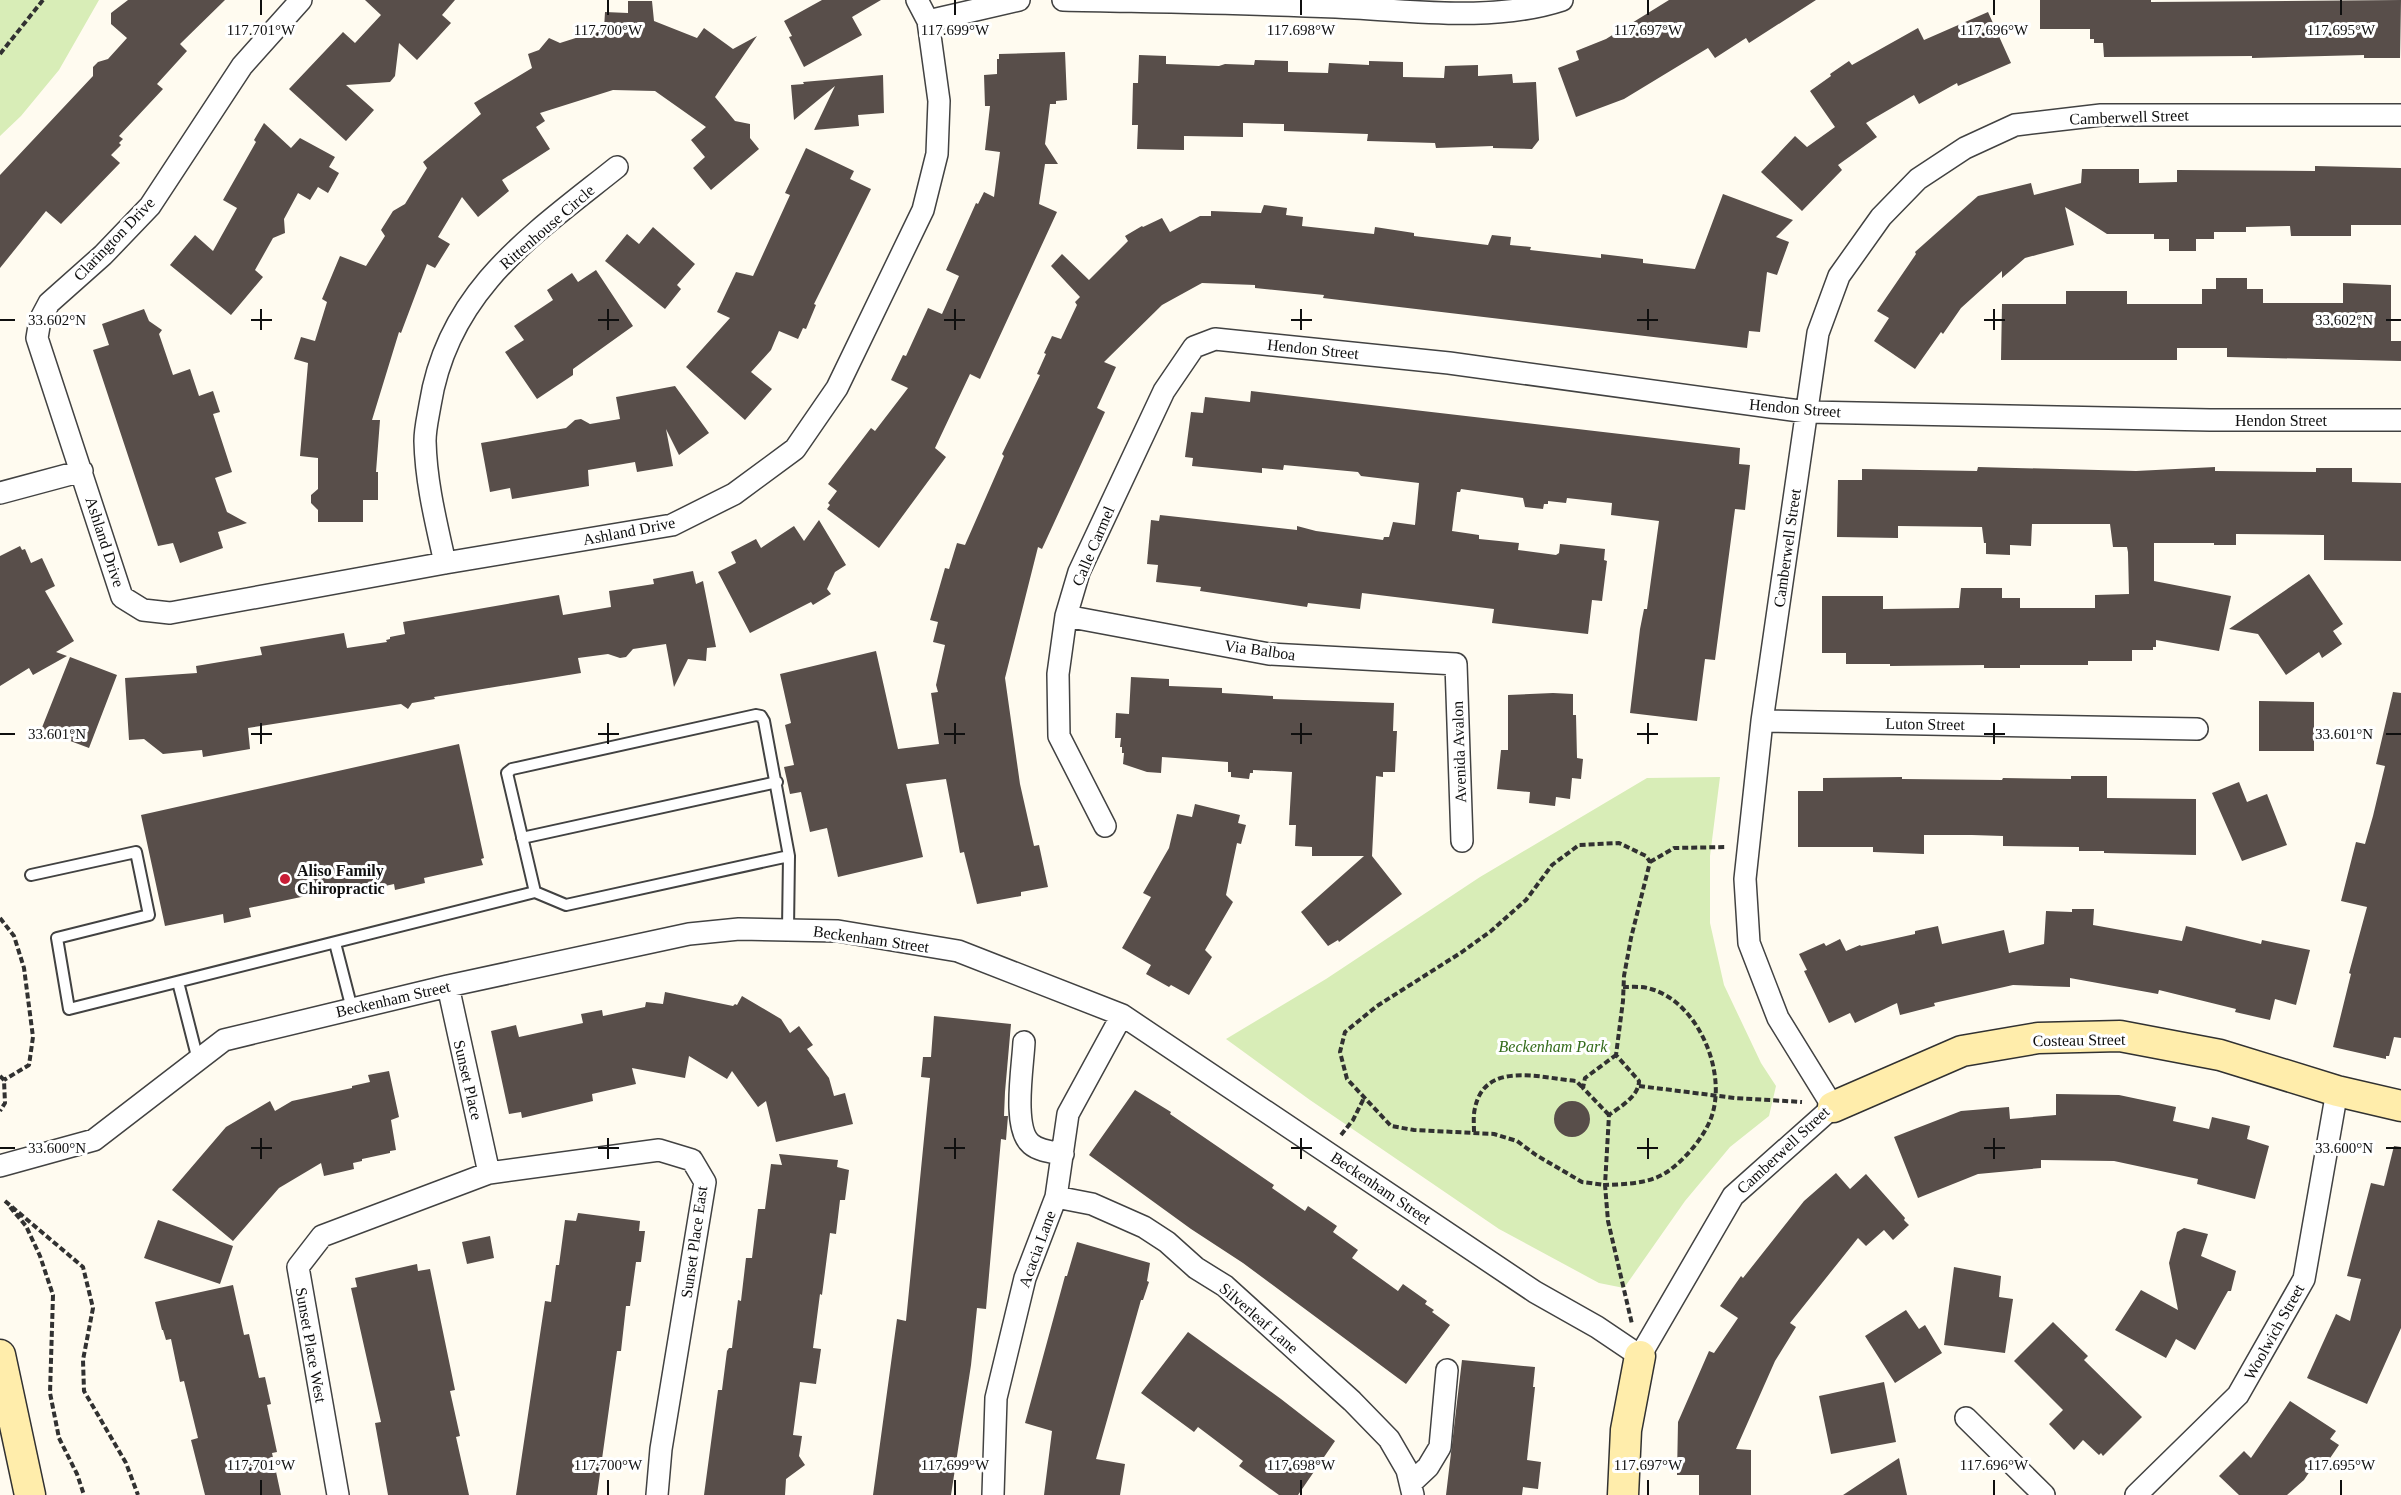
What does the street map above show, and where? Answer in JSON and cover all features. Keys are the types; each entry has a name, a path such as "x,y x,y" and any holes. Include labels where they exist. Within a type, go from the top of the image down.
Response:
{"street":[{"name":"Clarington Drive","path":"82,471 37,338 40,320 49,303 103,255 150,206 242,66 301,0"},
{"path":"917,0 928,21 1019,0"},
{"path":"1063,0 1248,2 1470,12 1521,11 1562,0"},
{"name":"Ashland Drive","path":"82,471 122,597 143,610 170,613 672,525 734,494 795,449 837,388 923,210 937,154 939,101 928,21"},
{"name":"Camberwell Street","path":"1640,1356 1732,1197 1833,1107 1778,1018 1749,943 1745,879 1762,721 1818,333 1839,276 1881,217 1918,179 1965,147 2015,125 2101,115 2401,115"},
{"name":"Rittenhouse Circle","path":"445,563 429,490 425,438 434,377 459,317 495,271 532,235 617,167"},
{"name":"Hendon Street","path":"1194,347 1215,339 1449,363 1807,412 2401,420"},
{"name":"Calle Carmel","path":"1105,826 1059,736 1058,674 1066,616 1079,572 1159,402 1194,347"},
{"path":"0,493 82,471"},
{"name":"Via Balboa","path":"1066,616 1269,654 1456,663"},
{"name":"Avenida Avalon","path":"1456,663 1462,841"},
{"name":"Luton Street","path":"1762,721 2197,729"},
{"name":"Beckenham Street","path":"0,1166 94,1140 224,1040 448,986 689,934 739,929 838,931 958,951 1122,1015 1535,1292 1597,1327 1640,1356"},
{"name":"Sunset Place","path":"448,986 489,1173"},
{"name":"Acacia Lane","path":"993,1495 996,1398 1025,1278 1056,1197 1068,1114 1122,1015"},
{"name":"Costeau Street","path":"1833,1107 1962,1051 2038,1038 2120,1036 2220,1055 2337,1091 2401,1106"},
{"path":"1024,1042 1020,1118 1024,1135 1038,1149 1063,1154"},
{"name":"Woolwich Street","path":"2136,1495 2238,1395 2304,1279 2337,1091"},
{"name":"Sunset Place East","path":"489,1173 659,1150 692,1160 705,1182 661,1449 657,1495"},
{"name":"Sunset Place West","path":"338,1495 298,1267 322,1236 489,1173"},
{"name":"Silverleaf Lane","path":"1056,1197 1092,1204 1144,1227 1167,1242 1196,1268 1225,1286 1352,1401 1389,1439 1407,1470 1412,1489"},
{"path":"0,1355 30,1495"},
{"path":"1623,1495 1626,1430 1640,1356"},
{"path":"1412,1489 1440,1447 1447,1370"},
{"path":"1966,1418 2044,1495"}],"lane":[{"path":"535,892 507,773 512,769 756,715 761,716 764,721 789,856 788,929"},
{"path":"522,838 777,782"},
{"path":"31,875 136,852 149,915 57,939 69,1009 535,892 566,904 789,856"},
{"path":"335,944 352,1009"},
{"path":"178,982 198,1060"}],"path":[{"path":"0,54 43,0"},
{"path":"1623,987 1653,989 1674,1001 1694,1019 1707,1044 1714,1069 1714,1095 1710,1122 1694,1148 1666,1172 1638,1184 1605,1185 1582,1182 1517,1141 1494,1134 1414,1130 1391,1126 1347,1079 1340,1052 1345,1032 1377,1006 1491,931 1526,900 1552,865 1579,845 1619,843 1646,856 1650,862"},
{"path":"1609,1115 1625,1104 1639,1086 1639,1081 1617,1055 1623,987 1631,938 1650,862 1674,848 1749,847"},
{"path":"0,918 14,936 24,968 33,1037 29,1065 4,1080"},
{"path":"1582,1088 1585,1078 1617,1055"},
{"path":"1474,1132 1475,1107 1484,1089 1491,1081 1508,1075 1576,1081 1609,1115 1605,1185 1608,1221 1640,1356"},
{"path":"0,1076 4,1080 5,1103 0,1111"},
{"path":"1639,1086 1714,1095 1790,1100 1833,1107"},
{"path":"1327,1152 1353,1120 1364,1098"},
{"path":"4,1191 5,1201 26,1226 40,1256 53,1295 50,1393 59,1437 77,1474 84,1495"},
{"path":"5,1201 83,1267 93,1308 83,1360 84,1391 126,1463 138,1495"}],"green space":[{"path":"0,0 99,0 59,70 21,116 0,136"},
{"name":"Beckenham Park","path":"1720,777 1710,856 1710,923 1724,985 1761,1063 1776,1086 1769,1116 1730,1147 1685,1201 1624,1288 1599,1283 1499,1229 1310,1100 1226,1039 1326,979 1480,877 1647,778"}],"building":[{"path":"128,0 225,0 180,44 187,51 157,84 163,89 119,136 123,139 119,143 121,145 111,155 120,163 61,224 46,211 0,268 0,175 93,76 93,67 98,62 108,59 127,38 111,24 111,13"},
{"path":"365,0 455,0 442,15 451,23 417,60 399,43 395,76 390,82 346,85 374,110 346,141 289,89 343,32 355,43 381,15"},
{"path":"822,0 881,0 852,17 862,35 804,67 784,21"},
{"path":"1669,0 1816,0 1749,43 1746,38 1715,58 1708,48 1624,99 1576,117 1558,68 1579,60 1576,51 1606,39"},
{"path":"2040,0 2151,0 2151,2 2401,0 2400,58 2364,58 2364,55 2252,58 2252,56 2104,57 2103,43 2094,43 2094,39 2090,39 2090,29 2040,29"},
{"path":"628,1 652,1 654,21 697,38 704,28 733,49 757,36 715,97 735,121 750,124 750,138 759,149 711,190 693,168 705,157 691,140 706,127 655,91 613,90 540,113 545,121 536,127 550,149 502,180 509,191 478,217 462,197 438,237 450,244 435,268 427,264 401,333 399,332 372,420 380,420 376,472 378,472 378,500 363,500 363,522 318,522 318,510 311,503 311,495 318,489 318,458 300,456 308,363 294,359 301,337 315,341 327,302 322,299 340,256 366,266 385,236 381,230 393,211 405,204 427,168 423,162 481,114 474,103 532,68 528,54 539,50 549,38 560,43 604,29 605,12 628,13"},
{"path":"1988,12 2011,63 1958,86 1957,83 1919,104 1914,95 1866,123 1877,137 1838,165 1842,170 1802,211 1761,172 1795,136 1807,147 1835,127 1810,91 1831,76 1830,74 1849,61 1852,65 1918,28 1924,40"},
{"path":"1065,52 1067,100 1050,104 1045,144 1058,164 1045,164 1039,204 1057,212 980,379 970,374 935,448 946,457 879,548 827,509 830,505 828,503 837,491 828,484 871,428 875,431 908,388 891,380 903,355 906,356 928,308 942,314 959,276 946,270 976,203 978,204 984,192 994,197 1000,152 985,150 990,106 985,106 984,75 997,74 999,54"},
{"path":"1139,55 1166,56 1166,64 1219,66 1225,64 1254,65 1255,60 1288,61 1288,72 1328,73 1329,63 1369,65 1369,61 1403,62 1403,77 1444,78 1445,66 1478,65 1478,76 1512,74 1513,83 1536,82 1539,140 1532,149 1493,148 1493,146 1436,148 1435,143 1367,141 1368,134 1284,131 1284,124 1243,123 1243,137 1184,136 1184,150 1137,149 1138,125 1132,125 1133,83 1138,83"},
{"path":"883,75 884,113 858,115 859,126 814,130 835,86 794,120 791,85"},
{"path":"264,123 291,148 300,138 335,157 329,167 339,173 328,193 318,187 310,200 298,193 284,219 285,233 273,238 255,270 263,277 231,315 170,265 195,235 213,251 237,208 223,200 256,142 254,140"},
{"path":"806,148 854,171 850,179 871,189 814,304 816,305 806,329 803,328 798,339 779,331 771,350 751,372 772,389 745,420 686,367 730,318 717,312 736,272 753,276 790,195 785,193"},
{"path":"2315,166 2401,168 2401,225 2351,225 2351,236 2291,236 2290,226 2246,227 2246,232 2214,232 2214,239 2196,239 2196,251 2169,251 2169,239 2154,239 2154,234 2107,234 2065,207 2074,245 2025,258 2002,278 2002,271 1961,308 1915,369 1874,341 1889,318 1877,311 1916,254 1915,252 1978,196 2031,183 2034,195 2081,183 2082,169 2139,169 2139,183 2177,182 2177,170 2315,171"},
{"path":"1723,194 1793,220 1776,237 1789,242 1777,275 1767,272 1760,332 1749,331 1747,348 1323,298 1324,295 1255,288 1255,285 1202,283 1162,305 1104,362 1116,367 1097,408 1105,412 1042,549 1038,547 1005,678 1020,784 1034,846 1039,845 1048,887 1021,892 1021,896 977,904 964,852 960,853 946,779 906,784 923,857 838,877 827,828 810,832 801,792 790,794 784,767 794,765 785,725 791,723 780,674 876,651 898,749 939,744 931,693 938,692 936,685 945,645 933,642 938,622 930,620 945,568 949,569 957,543 965,545 1004,456 1002,454 1040,375 1037,374 1046,354 1044,353 1052,336 1061,339 1077,305 1075,302 1080,297 1051,266 1062,254 1089,280 1128,241 1125,236 1142,226 1162,218 1170,232 1200,216 1211,216 1211,211 1261,213 1264,205 1287,208 1286,215 1303,217 1302,226 1374,234 1375,227 1414,233 1414,236 1488,245 1492,235 1511,237 1510,245 1531,247 1530,250 1601,258 1601,254 1643,259 1643,263 1695,269"},
{"path":"653,227 695,264 677,285 681,289 665,309 605,261 627,234 639,244"},
{"path":"596,270 633,326 573,369 573,375 537,399 505,352 524,340 514,326 553,300 547,290 572,273 578,282"},
{"path":"2216,278 2247,278 2247,289 2263,289 2263,303 2343,303 2343,283 2391,285 2391,341 2401,341 2401,361 2227,357 2227,348 2177,348 2177,360 2001,360 2002,304 2066,304 2066,291 2127,291 2127,304 2202,304 2202,289 2216,289"},
{"path":"144,309 149,321 162,330 159,334 173,375 190,369 199,396 213,391 220,412 213,414 232,472 215,478 227,512 247,523 218,532 223,548 180,563 173,543 158,546 93,350 109,345 102,324"},
{"path":"675,386 709,433 679,455 666,429 673,466 637,472 635,462 588,470 589,486 512,499 510,488 490,492 481,443 566,428 575,420 581,419 590,424 620,419 616,397"},
{"path":"1251,391 1740,448 1739,464 1750,465 1745,510 1735,509 1715,660 1705,659 1697,721 1630,713 1640,629 1644,609 1647,609 1659,521 1611,515 1612,503 1567,498 1566,503 1548,501 1548,504 1544,504 1543,509 1525,507 1523,498 1461,489 1457,492 1452,531 1479,535 1479,539 1519,543 1518,550 1556,555 1559,553 1560,544 1605,549 1604,560 1607,561 1602,601 1592,600 1588,634 1492,623 1494,609 1362,593 1360,609 1308,603 1307,607 1200,591 1201,587 1156,582 1158,565 1147,564 1151,520 1159,521 1160,515 1297,530 1297,526 1316,531 1383,540 1384,537 1389,537 1393,522 1415,525 1419,483 1361,476 1358,472 1284,465 1283,470 1262,468 1262,473 1192,466 1193,458 1185,457 1191,412 1203,413 1205,397 1250,402"},
{"path":"1978,467 2136,471 2215,467 2215,471 2316,472 2316,468 2352,468 2352,482 2401,483 2401,561 2324,560 2324,535 2236,534 2236,545 2154,543 2154,581 2231,596 2219,651 2156,640 2156,647 2153,647 2153,650 2132,650 2132,661 2088,661 2088,665 2020,665 2020,668 1984,668 1984,665 1846,664 1846,653 1822,653 1822,596 1883,596 1883,609 1959,608 1961,588 2002,588 2002,598 2020,598 2020,608 2095,608 2095,595 2129,594 2127,547 2113,547 2110,524 2032,524 2031,546 2010,545 2010,555 1986,554 1982,527 1898,526 1898,538 1837,537 1838,480 1862,480 1862,469 1977,471"},
{"path":"819,520 846,565 835,572 827,589 831,594 813,605 811,602 750,633 718,572 736,563 731,552 756,539 761,548 794,526 804,541"},
{"path":"20,546 22,550 25,549 31,563 42,558 55,586 45,591 74,641 56,652 67,656 33,675 29,668 0,686 0,556"},
{"path":"693,571 696,584 703,581 716,647 707,648 706,661 688,659 674,687 666,644 633,649 626,657 620,658 608,654 578,658 581,673 434,697 435,699 412,703 408,709 401,704 248,728 250,749 203,757 202,750 163,754 144,739 129,740 125,678 197,673 196,666 262,655 260,647 344,633 347,648 387,642 386,640 390,637 405,634 403,622 559,595 563,615 611,607 609,591 654,584 653,579"},
{"path":"2309,574 2343,624 2333,631 2342,644 2322,658 2319,652 2286,675 2258,634 2229,629"},
{"path":"70,657 117,675 89,748 41,730"},
{"path":"1131,677 1169,679 1169,686 1222,688 1222,693 1273,696 1273,699 1394,703 1393,731 1397,731 1395,772 1383,772 1383,777 1376,776 1372,856 1402,894 1339,942 1338,940 1328,946 1301,912 1364,856 1312,856 1312,847 1295,846 1296,825 1289,825 1292,772 1253,770 1249,779 1231,777 1231,772 1228,772 1228,762 1162,757 1161,773 1147,772 1123,764 1124,753 1120,747 1121,738 1115,738 1116,713 1129,714"},
{"path":"2393,692 2401,693 2401,1038 2394,1037 2386,1059 2333,1047 2351,974 2349,973 2367,907 2341,901 2356,842 2365,844 2373,816 2385,766 2376,764"},
{"path":"1573,694 1577,758 1583,759 1581,779 1572,778 1570,799 1556,797 1555,806 1529,803 1530,792 1497,789 1501,750 1508,750 1508,695"},
{"path":"2259,701 2314,702 2314,751 2259,751"},
{"path":"459,744 484,858 481,859 483,865 424,878 425,883 395,890 394,884 354,893 353,886 249,908 251,917 224,923 223,914 165,926 141,815"},
{"path":"2071,776 2107,776 2107,798 2196,799 2196,855 2104,853 2104,851 2079,851 2079,847 2003,846 2003,836 1972,835 1924,835 1924,854 1873,852 1873,847 1798,847 1798,791 1823,791 1823,778 1902,777 1902,779 2002,780 2003,778 2071,779"},
{"path":"2239,782 2247,802 2267,794 2287,845 2242,861 2212,793"},
{"path":"1195,804 1240,815 1238,823 1246,825 1241,844 1237,843 1226,895 1233,902 1205,950 1212,957 1189,995 1146,974 1151,965 1122,948 1151,897 1143,893 1169,848 1177,814 1192,817"},
{"path":"2072,909 2094,909 2093,925 2182,941 2186,926 2261,944 2262,940 2310,950 2296,1005 2275,999 2270,1020 2159,990 2158,994 2070,978 2070,987 2013,985 1934,1003 1935,1006 1900,1015 1897,1003 1855,1023 1850,1013 1829,1023 1804,971 1807,970 1799,954 1840,939 1846,951 1860,945 1915,934 1915,931 1938,926 1942,944 2004,930 2009,953 2044,944 2046,911 2072,912"},
{"path":"665,992 733,1006 737,1005 742,996 781,1019 790,1033 799,1026 813,1045 807,1049 829,1078 834,1096 845,1093 853,1124 776,1142 766,1101 758,1107 732,1071 727,1079 689,1056 685,1078 632,1068 636,1084 592,1094 593,1101 522,1118 521,1112 509,1114 491,1031 516,1025 519,1037 583,1023 581,1014 602,1010 603,1016 645,1007 646,1002 663,1004"},
{"path":"934,1016 1011,1024 1005,1092 1004,1116 1008,1116 1006,1140 1001,1139 986,1309 977,1308 971,1365 951,1495 873,1495 897,1319 906,1321 930,1078 921,1077 923,1057 931,1057"},
{"path":"389,1071 399,1117 391,1120 396,1150 353,1163 354,1169 324,1176 321,1163 279,1188 233,1241 172,1190 226,1127 270,1101 275,1111 292,1101 370,1082 368,1075"},
{"path":"1135,1090 1171,1112 1170,1114 1274,1185 1272,1188 1305,1211 1308,1206 1337,1226 1333,1232 1358,1250 1352,1258 1398,1291 1403,1284 1427,1301 1425,1304 1434,1310 1432,1312 1450,1325 1406,1384 1243,1263 1191,1229 1089,1155"},
{"path":"2056,1094 2119,1095 2176,1107 2173,1121 2209,1129 2212,1117 2250,1126 2247,1139 2269,1146 2255,1199 2197,1184 2198,1179 2114,1161 2041,1160 2041,1168 1978,1174 1918,1198 1894,1137 1961,1111 2009,1107 2010,1119 2056,1115"},
{"path":"1572,1101 1585,1106 1590,1119 1585,1132 1572,1137 1559,1132 1554,1119 1559,1106"},
{"path":"2394,1146 2401,1147 2401,1328 2367,1404 2307,1378 2336,1314 2350,1321 2361,1279 2347,1276 2371,1183 2384,1186"},
{"path":"779,1154 838,1160 837,1167 849,1170 845,1200 840,1200 836,1234 830,1233 822,1295 820,1294 813,1348 821,1349 816,1384 800,1382 793,1435 802,1436 799,1456 805,1465 786,1479 785,1495 704,1495 718,1390 722,1390 727,1351 732,1348 746,1258 752,1258 758,1209 765,1209 771,1164 782,1165"},
{"path":"1836,1173 1850,1189 1866,1174 1909,1225 1893,1240 1884,1230 1866,1246 1858,1238 1790,1323 1796,1327 1775,1361 1736,1449 1751,1450 1751,1495 1699,1495 1699,1475 1677,1475 1678,1422 1709,1351 1714,1353 1738,1318 1720,1306 1741,1276 1743,1278 1804,1201"},
{"path":"578,1213 640,1221 639,1231 645,1231 641,1262 636,1262 630,1306 626,1306 621,1351 617,1351 597,1495 516,1495 545,1301 551,1302 565,1220 576,1221"},
{"path":"158,1220 233,1246 220,1284 144,1258"},
{"path":"2184,1228 2208,1234 2201,1256 2236,1271 2231,1291 2228,1291 2195,1350 2176,1339 2166,1358 2115,1330 2141,1290 2178,1310 2169,1263 2177,1232"},
{"path":"490,1236 494,1258 467,1264 462,1242"},
{"path":"1077,1242 1150,1263 1147,1281 1149,1282 1143,1300 1141,1300 1096,1459 1125,1464 1120,1495 1044,1495 1052,1431 1025,1423 1065,1276 1067,1276"},
{"path":"417,1264 418,1271 430,1269 455,1390 450,1391 460,1436 456,1437 469,1495 388,1495 375,1423 381,1422 351,1288 357,1287 355,1278"},
{"path":"1954,1267 2001,1276 1999,1297 2013,1299 2005,1353 1944,1345"},
{"path":"233,1285 244,1335 249,1334 259,1378 265,1377 271,1404 267,1405 277,1452 272,1453 281,1495 205,1495 191,1440 198,1438 184,1381 180,1382 171,1339 166,1340 155,1302"},
{"path":"1906,1310 1919,1329 1925,1325 1942,1353 1895,1383 1865,1336"},
{"path":"2053,1322 2088,1356 2084,1360 2142,1417 2103,1456 2083,1440 2074,1450 2049,1424 2063,1410 2014,1361"},
{"path":"1188,1332 1335,1441 1298,1495 1279,1495 1239,1466 1243,1461 1198,1427 1194,1432 1141,1393"},
{"path":"1462,1360 1535,1367 1527,1460 1541,1462 1538,1489 1523,1487 1522,1495 1446,1495"},
{"path":"1884,1382 1896,1442 1831,1454 1819,1396"},
{"path":"2290,1401 2336,1431 2330,1439 2339,1445 2326,1464 2318,1459 2304,1480 2287,1495 2239,1495 2219,1476 2244,1451 2251,1458"},
{"path":"1899,1458 1907,1495 1843,1495"}],"place":[{"name":"Aliso Family Chiropractic","path":"285,879"}]}
